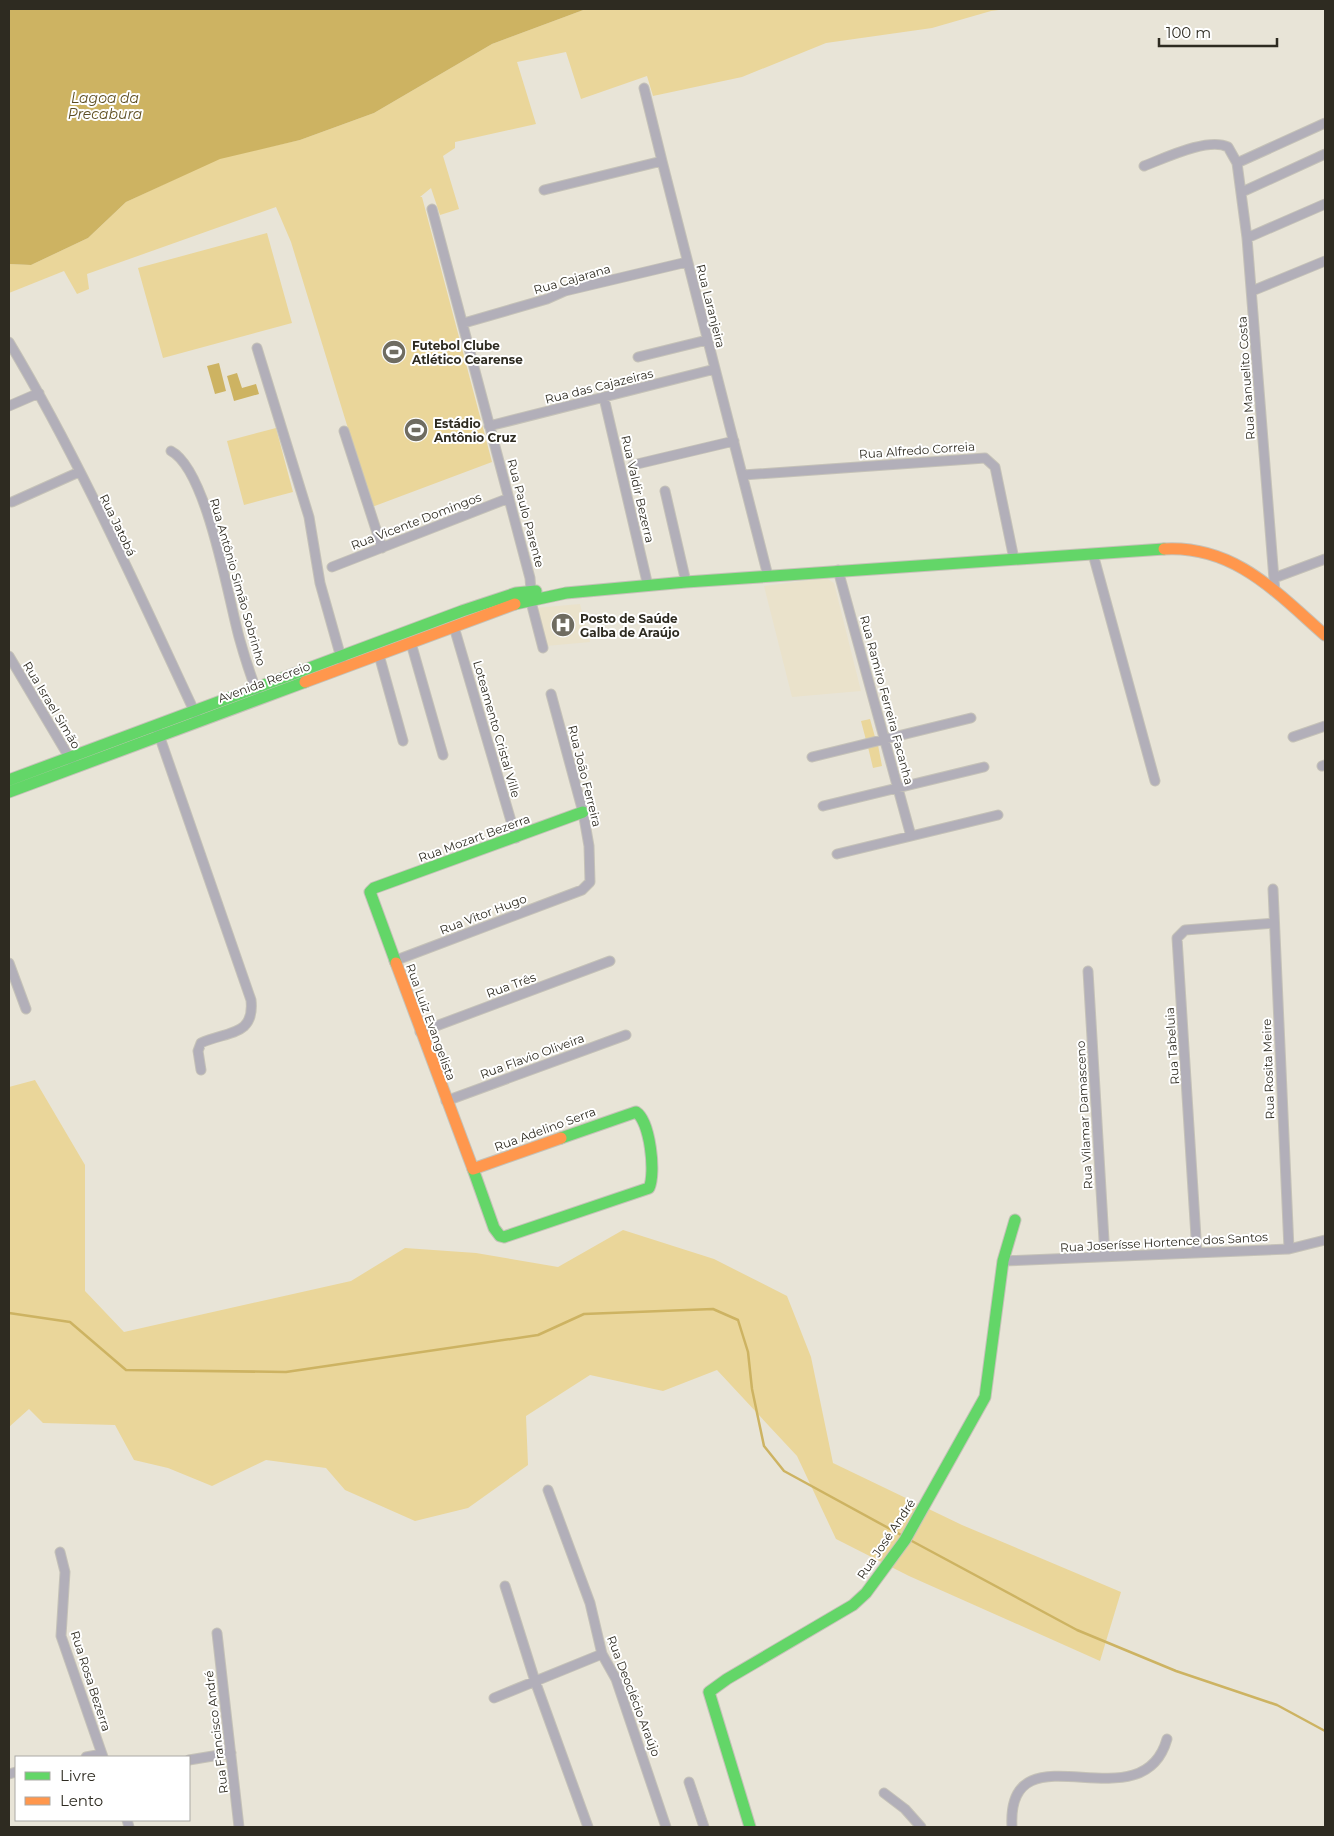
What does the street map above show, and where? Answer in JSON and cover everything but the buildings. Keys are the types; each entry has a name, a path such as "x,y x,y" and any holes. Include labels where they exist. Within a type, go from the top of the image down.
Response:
{"street":[{"name":"Rua Laranjeira","path":"644,88 768,576"},
{"path":"1144,166 1192,149 1215,144 1228,146 1237,163 1325,122"},
{"path":"1242,192 1325,154"},
{"path":"544,190 662,161"},
{"name":"Rua Manuelito Costa","path":"1237,163 1242,192 1252,291 1275,592"},
{"path":"1247,238 1325,204"},
{"name":"Rua Paulo Parente","path":"432,210 464,323 489,426 530,578 530,595"},
{"path":"1252,291 1325,261"},
{"name":"Rua Cajarana","path":"464,323 547,299 564,291 687,262"},
{"path":"638,357 707,340"},
{"name":"Rua Jatobá","path":"9,342 39,393 79,472 197,717"},
{"path":"258,348 309,517 320,583 342,662"},
{"name":"Rua das Cajazeiras","path":"489,426 714,369"},
{"path":"9,406 39,393"},
{"name":"Rua Valdir Bezerra","path":"604,398 648,586"},
{"path":"344,431 382,548"},
{"path":"633,465 734,441"},
{"name":"Rua Antônio Simão Sobrinho","path":"171,451 187,467 204,502 239,636 258,694"},
{"name":"Rua Alfredo Correia","path":"743,476 985,458 994,467 1014,559"},
{"path":"12,502 79,472"},
{"path":"665,491 686,582"},
{"name":"Rua Vicente Domingos","path":"332,567 509,498"},
{"path":"543,648 530,595 838,570 1186,548 1219,555 1242,568 1275,592 1325,635"},
{"path":"1093,554 1155,782"},
{"path":"1274,578 1325,559"},
{"name":"Rua Ramiro Ferreira Facanha","path":"838,570 911,836"},
{"name":"Avenida Recreio","path":"9,792 72,763 342,662 462,612 516,593 530,595"},
{"name":"Avenida Recreio","path":"342,662 379,655 454,627 530,595"},
{"name":"Loteamento Cristal Ville","path":"454,627 516,838"},
{"path":"411,643 443,755"},
{"path":"379,655 404,741"},
{"name":"Rua Israel Simão","path":"9,656 72,763"},
{"name":"Rua João Ferreira","path":"551,694 583,812 592,876 588,885 582,890"},
{"path":"812,757 971,718"},
{"path":"1293,737 1325,726"},
{"path":"158,731 251,1000 250,1019 242,1029 201,1043 198,1050 201,1070"},
{"name":"Avenida Recreio","path":"9,780 72,763"},
{"path":"823,806 984,767"},
{"name":"Rua Mozart Bezerra","path":"374,888 516,838 583,812"},
{"path":"837,854 998,815"},
{"name":"Rua Luiz Evangelista","path":"374,888 369,894 494,1228 500,1236 504,1237 649,1188 653,1180 653,1170 646,1128 638,1112 629,1113"},
{"name":"Rua Rosita Meire","path":"1273,889 1289,1249"},
{"name":"Rua Vitor Hugo","path":"394,961 582,890"},
{"name":"Rua Tabeluia","path":"1197,1253 1178,938 1185,930 1274,923"},
{"name":"Rua Três","path":"420,1032 610,961"},
{"path":"9,963 26,1009"},
{"name":"Rua Vilamar Damasceno","path":"1088,971 1105,1257"},
{"name":"Rua Flavio Oliveira","path":"446,1101 626,1035"},
{"name":"Rua Adelino Serra","path":"472,1167 629,1113"},
{"name":"Rua José André","path":"750,1827 709,1692 727,1679 848,1609 866,1593 913,1526 985,1397 1003,1261 1015,1220"},
{"name":"Rua Joserísse Hortence dos Santos","path":"1003,1261 1289,1249 1325,1240"},
{"name":"Rua Deoclécio Araújo","path":"548,1490 590,1603 602,1654 616,1679 666,1827"},
{"name":"Rua Rosa Bezerra","path":"60,1552 65,1572 61,1636 102,1756"},
{"path":"505,1586 535,1681 588,1827"},
{"name":"Rua Francisco André","path":"217,1633 239,1827"},
{"path":"494,1698 602,1654"},
{"path":"1012,1827 1014,1803 1018,1794 1028,1782 1047,1776 1120,1779 1134,1776 1159,1760 1167,1739"},
{"path":"190,1760 231,1753"},
{"path":"689,1782 704,1827"},
{"path":"884,1794 905,1809 921,1827"}],"shaded area":[{"path":"586,9 1007,9 991,11 932,28 826,43 742,77 653,96 647,76 581,99 566,52 517,62 536,124 455,142 455,148 443,156 459,209 440,215 431,188 420,197 422,197 492,462 372,507 291,242 276,207 87,274 89,289 77,294 64,271 9,293 9,264 31,265 88,238 126,202 220,158 300,140 374,113 492,44"},
{"path":"267,233 292,323 163,358 138,268"},
{"path":"276,428 293,492 244,505 227,441"},
{"path":"826,578 834,583 861,691 792,697 764,586"},
{"name":"Posto de Saúde Galba de Araújo","path":"580,604 590,642 546,646 535,608"},
{"path":"870,719 875,737 866,740 861,721"},
{"path":"878,745 882,766 873,768 868,747"},
{"path":"35,1080 85,1165 85,1291 124,1332 351,1281 405,1248 476,1253 558,1267 623,1230 714,1259 787,1296 811,1357 833,1463 962,1525 1121,1592 1100,1661 909,1576 836,1539 797,1456 717,1370 663,1391 590,1375 526,1416 528,1465 468,1508 415,1521 345,1490 326,1468 266,1460 212,1486 168,1468 134,1460 115,1425 43,1423 29,1409 9,1427 9,1087"}],"water":[{"name":"Lagoa da Precabura","path":"9,9 586,9 492,44 374,113 300,140 220,159 126,202 88,238 31,265 9,264"},
{"path":"219,363 226,391 215,394 207,366"},
{"path":"237,373 242,388 256,384 259,394 234,401 227,376"}],"waterway":[{"path":"9,1313 70,1322 126,1370 286,1372 538,1335 584,1314 713,1309 738,1320 748,1352 752,1389 764,1446 784,1471 903,1536"},
{"path":"910,1540 1077,1630 1176,1671 1277,1705 1325,1731"}],"traffic: fast":[{"path":"515,604 566,593 686,582 1164,549"},
{"path":"9,780 462,611 516,593 536,591"},
{"path":"9,792 305,682"},
{"path":"396,963 370,892 374,888 583,812"},
{"path":"473,1169 494,1228 500,1236 504,1237 649,1188 652,1160 648,1136 641,1117 636,1112 561,1138"},
{"path":"750,1827 709,1692 727,1679 853,1605 866,1593 905,1540 985,1397 1003,1261 1015,1220"}],"traffic: slow":[{"path":"1164,549 1189,550 1212,555 1233,563 1271,588 1325,635"},
{"path":"305,682 515,604"},
{"path":"396,963 473,1169 561,1138"}],"place":[{"name":"Futebol Clube Atlético Cearense","path":"394,352"},
{"name":"Estádio Antônio Cruz","path":"416,430"},
{"name":"Posto de Saúde Galba de Araújo","path":"563,625"}]}
